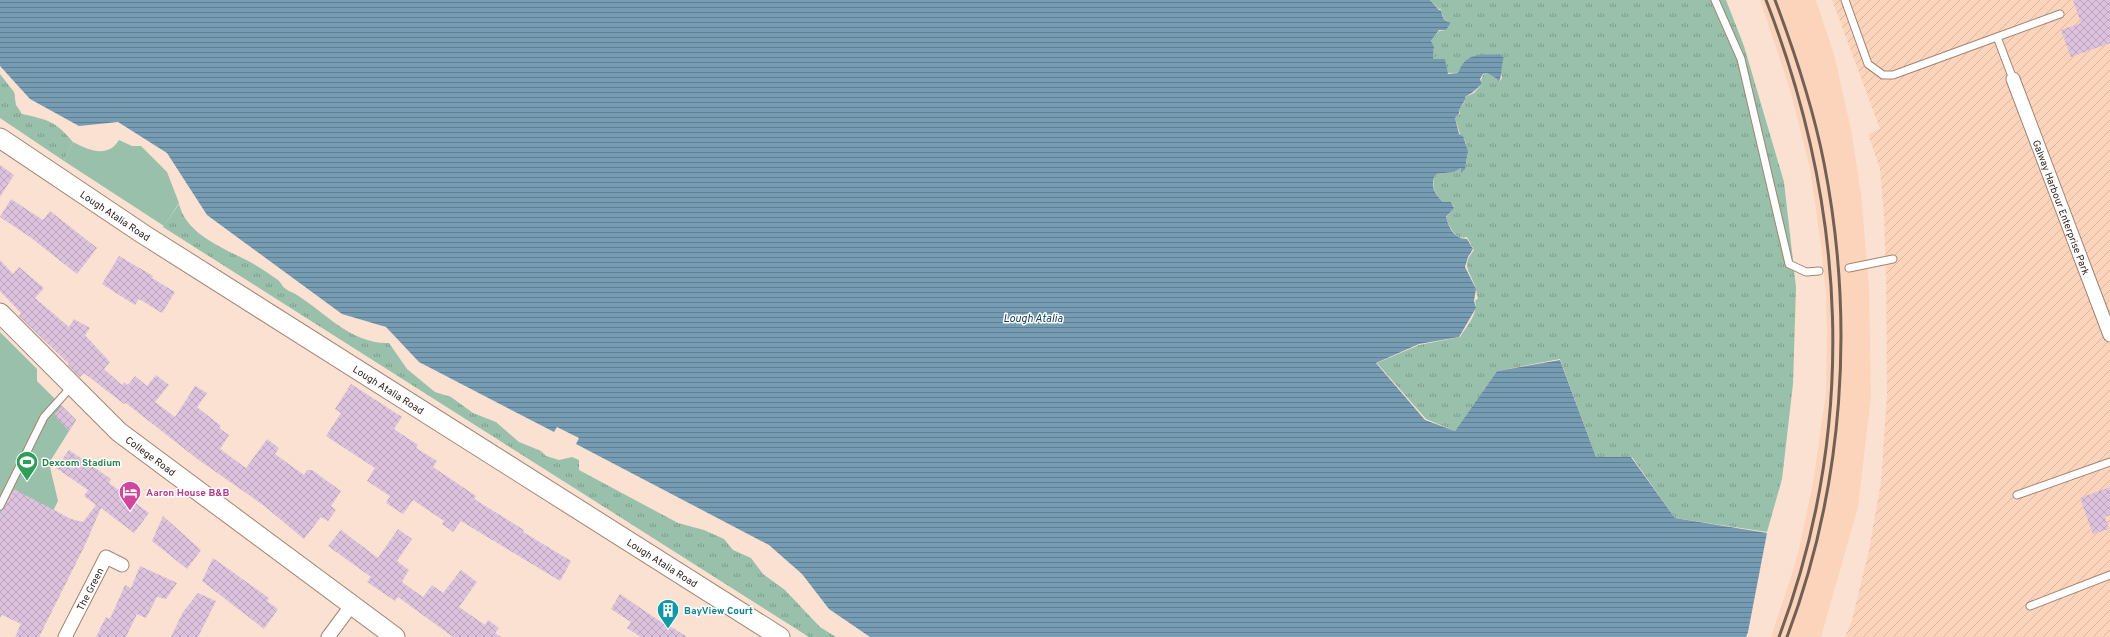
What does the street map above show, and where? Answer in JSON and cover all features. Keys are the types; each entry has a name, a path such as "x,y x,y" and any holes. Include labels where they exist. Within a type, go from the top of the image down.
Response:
{"street":[{"name":"Galway Harbour Enterprise Park","path":"2013,79 2110,335"},
{"name":"Lough Atalia Road","path":"0,138 143,234 780,637"},
{"name":"College Road","path":"0,314 120,432 351,606 395,637"},
{"name":"The Green","path":"66,637 106,557 122,565"},
{"path":"328,637 351,606"}],"lane":[{"path":"1715,0 1741,59 1789,264 1806,272 1820,271"},
{"path":"1845,0 1868,64 1883,74 1893,75 2060,14"},
{"path":"1997,37 2013,79"},
{"path":"1849,268 1893,259"},
{"path":"0,506 44,417 72,386"},
{"path":"2017,495 2110,462"},
{"path":"2030,606 2110,574"}],"shaded area":[{"path":"1760,0 1816,0 1834,54 1852,134 1861,194 1869,288 1871,397 1858,507 1821,637 1771,637 1797,558 1813,483 1826,393 1827,334 1826,294 1821,245 1810,168 1789,86"},
{"path":"1832,0 2110,0 2110,637 1845,637 1852,620 1869,550 1881,482 1887,395 1886,279 1884,216 1880,169 1868,134 1880,129"}],"green space":[{"path":"1430,0 1726,0 1744,46 1784,182 1796,287 1793,384 1782,479 1767,532 1675,518 1632,457 1596,457 1560,359 1497,371 1455,431 1426,419 1377,363 1419,345 1460,337 1474,315 1476,306 1475,301 1478,298 1476,288 1467,268 1468,260 1474,250 1467,237 1459,237 1451,229 1446,218 1454,207 1451,202 1443,202 1440,199 1434,189 1433,182 1436,174 1454,172 1461,168 1461,173 1464,169 1467,158 1467,147 1463,137 1460,134 1455,118 1460,114 1459,110 1465,101 1465,97 1474,93 1482,84 1481,80 1483,75 1487,73 1497,79 1498,83 1502,78 1500,67 1504,58 1500,54 1480,55 1465,62 1458,73 1446,73 1445,59 1433,59 1434,46 1431,41 1439,31 1446,30 1451,23 1445,19 1441,9 1439,9"},
{"path":"0,74 14,92 16,105 22,114 51,122 73,142 64,161 0,118"},
{"path":"119,140 132,146 141,146 167,172 179,203 164,226 64,161 73,142 92,150 104,151 115,146"},
{"path":"179,204 183,215 190,225 209,240 265,271 279,281 287,290 308,302 351,333 375,342 389,343 407,369 435,392 451,397 473,413 496,422 519,442 541,451 546,456 559,460 572,457 579,460 579,470 678,523 704,530 724,539 733,550 751,558 763,574 785,590 820,627 836,637 809,637 163,227"},
{"name":"Dexcom Stadium","path":"0,332 37,369 37,381 76,420 49,463 58,501 0,618"}],"water":[{"name":"Lough Atalia","path":"0,0 1430,0 1439,10 1441,10 1444,19 1451,23 1446,30 1439,30 1431,41 1434,46 1433,59 1445,59 1448,74 1458,73 1465,61 1474,56 1500,54 1504,58 1498,83 1497,79 1487,73 1483,74 1480,79 1482,84 1465,97 1465,100 1459,110 1459,114 1455,118 1459,134 1463,136 1468,151 1465,169 1461,173 1461,168 1454,172 1436,174 1433,182 1434,189 1438,196 1443,202 1451,202 1454,208 1446,217 1451,229 1455,235 1462,239 1467,239 1473,249 1468,257 1465,267 1476,289 1474,301 1476,308 1459,337 1419,344 1376,363 1425,420 1455,431 1497,371 1560,360 1596,457 1631,457 1675,518 1767,533 1748,632 1746,637 870,637 829,609 802,574 769,545 576,444 579,438 557,427 554,432 419,362 386,327 342,314 207,215 167,153 118,122 79,126 30,99 0,66"}],"building":[{"path":"2073,0 2110,0 2110,43 2071,57 2061,30 2081,23"},
{"path":"0,165 14,175 0,197"},
{"path":"11,199 43,220 50,211 97,248 77,274 30,237 0,217"},
{"path":"119,256 153,276 152,278 175,292 162,313 139,299 135,305 102,284"},
{"path":"0,260 13,274 19,267 44,288 35,298 69,327 74,319 90,328 85,335 110,362 104,369 122,385 124,382 128,385 135,376 147,386 156,375 169,385 155,402 175,417 195,386 207,393 197,407 221,426 219,428 229,435 220,449 246,468 267,439 279,448 275,454 304,475 307,470 312,470 341,491 331,506 336,510 328,521 321,517 304,539 263,505 196,458 126,403 124,404 84,373 80,377 68,365 69,364 19,316 21,313 0,291"},
{"path":"351,384 402,417 394,429 418,445 416,448 437,461 433,467 476,496 474,499 524,530 523,532 571,561 560,581 461,521 453,532 442,524 444,521 413,500 403,514 386,503 390,496 367,481 375,468 326,436 341,413 335,409"},
{"path":"62,406 76,420 69,431 54,415"},
{"path":"69,450 111,479 109,483 149,513 134,533 101,508 85,545 39,637 15,637 21,624 0,614 0,514 14,489 71,519 83,522 96,505 84,496 88,490 56,468"},
{"path":"2110,487 2110,515 2105,517 2109,529 2093,534 2080,498"},
{"path":"163,516 201,550 187,569 152,541"},
{"path":"398,529 412,539 397,561 409,570 402,582 423,597 432,585 443,593 461,570 477,582 459,607 485,625 488,620 499,628 495,633 501,637 453,637 398,597 395,601 367,582 371,577 328,546 341,530 378,558"},
{"path":"213,558 269,598 267,601 278,609 264,629 202,581"},
{"path":"140,566 177,583 166,599 157,597 146,618 137,614 126,637 96,637 106,617 110,619 125,585 131,588"},
{"path":"198,593 216,601 198,637 171,637 183,612"},
{"path":"620,594 664,624 665,623 687,637 641,637 627,628 631,622 611,609"}],"railway":[{"path":"1766,0 1793,79 1813,158 1827,238 1832,318 1831,398 1822,478 1804,558 1779,637"},
{"path":"1775,0 1803,80 1820,142 1834,223 1839,282 1841,343 1838,403 1832,462 1821,521 1806,580 1787,637"}],"place":[{"name":"Dexcom Stadium","path":"27,482"},
{"name":"Aaron House B&B","path":"130,512"},
{"name":"BayView Court","path":"668,630"}]}
